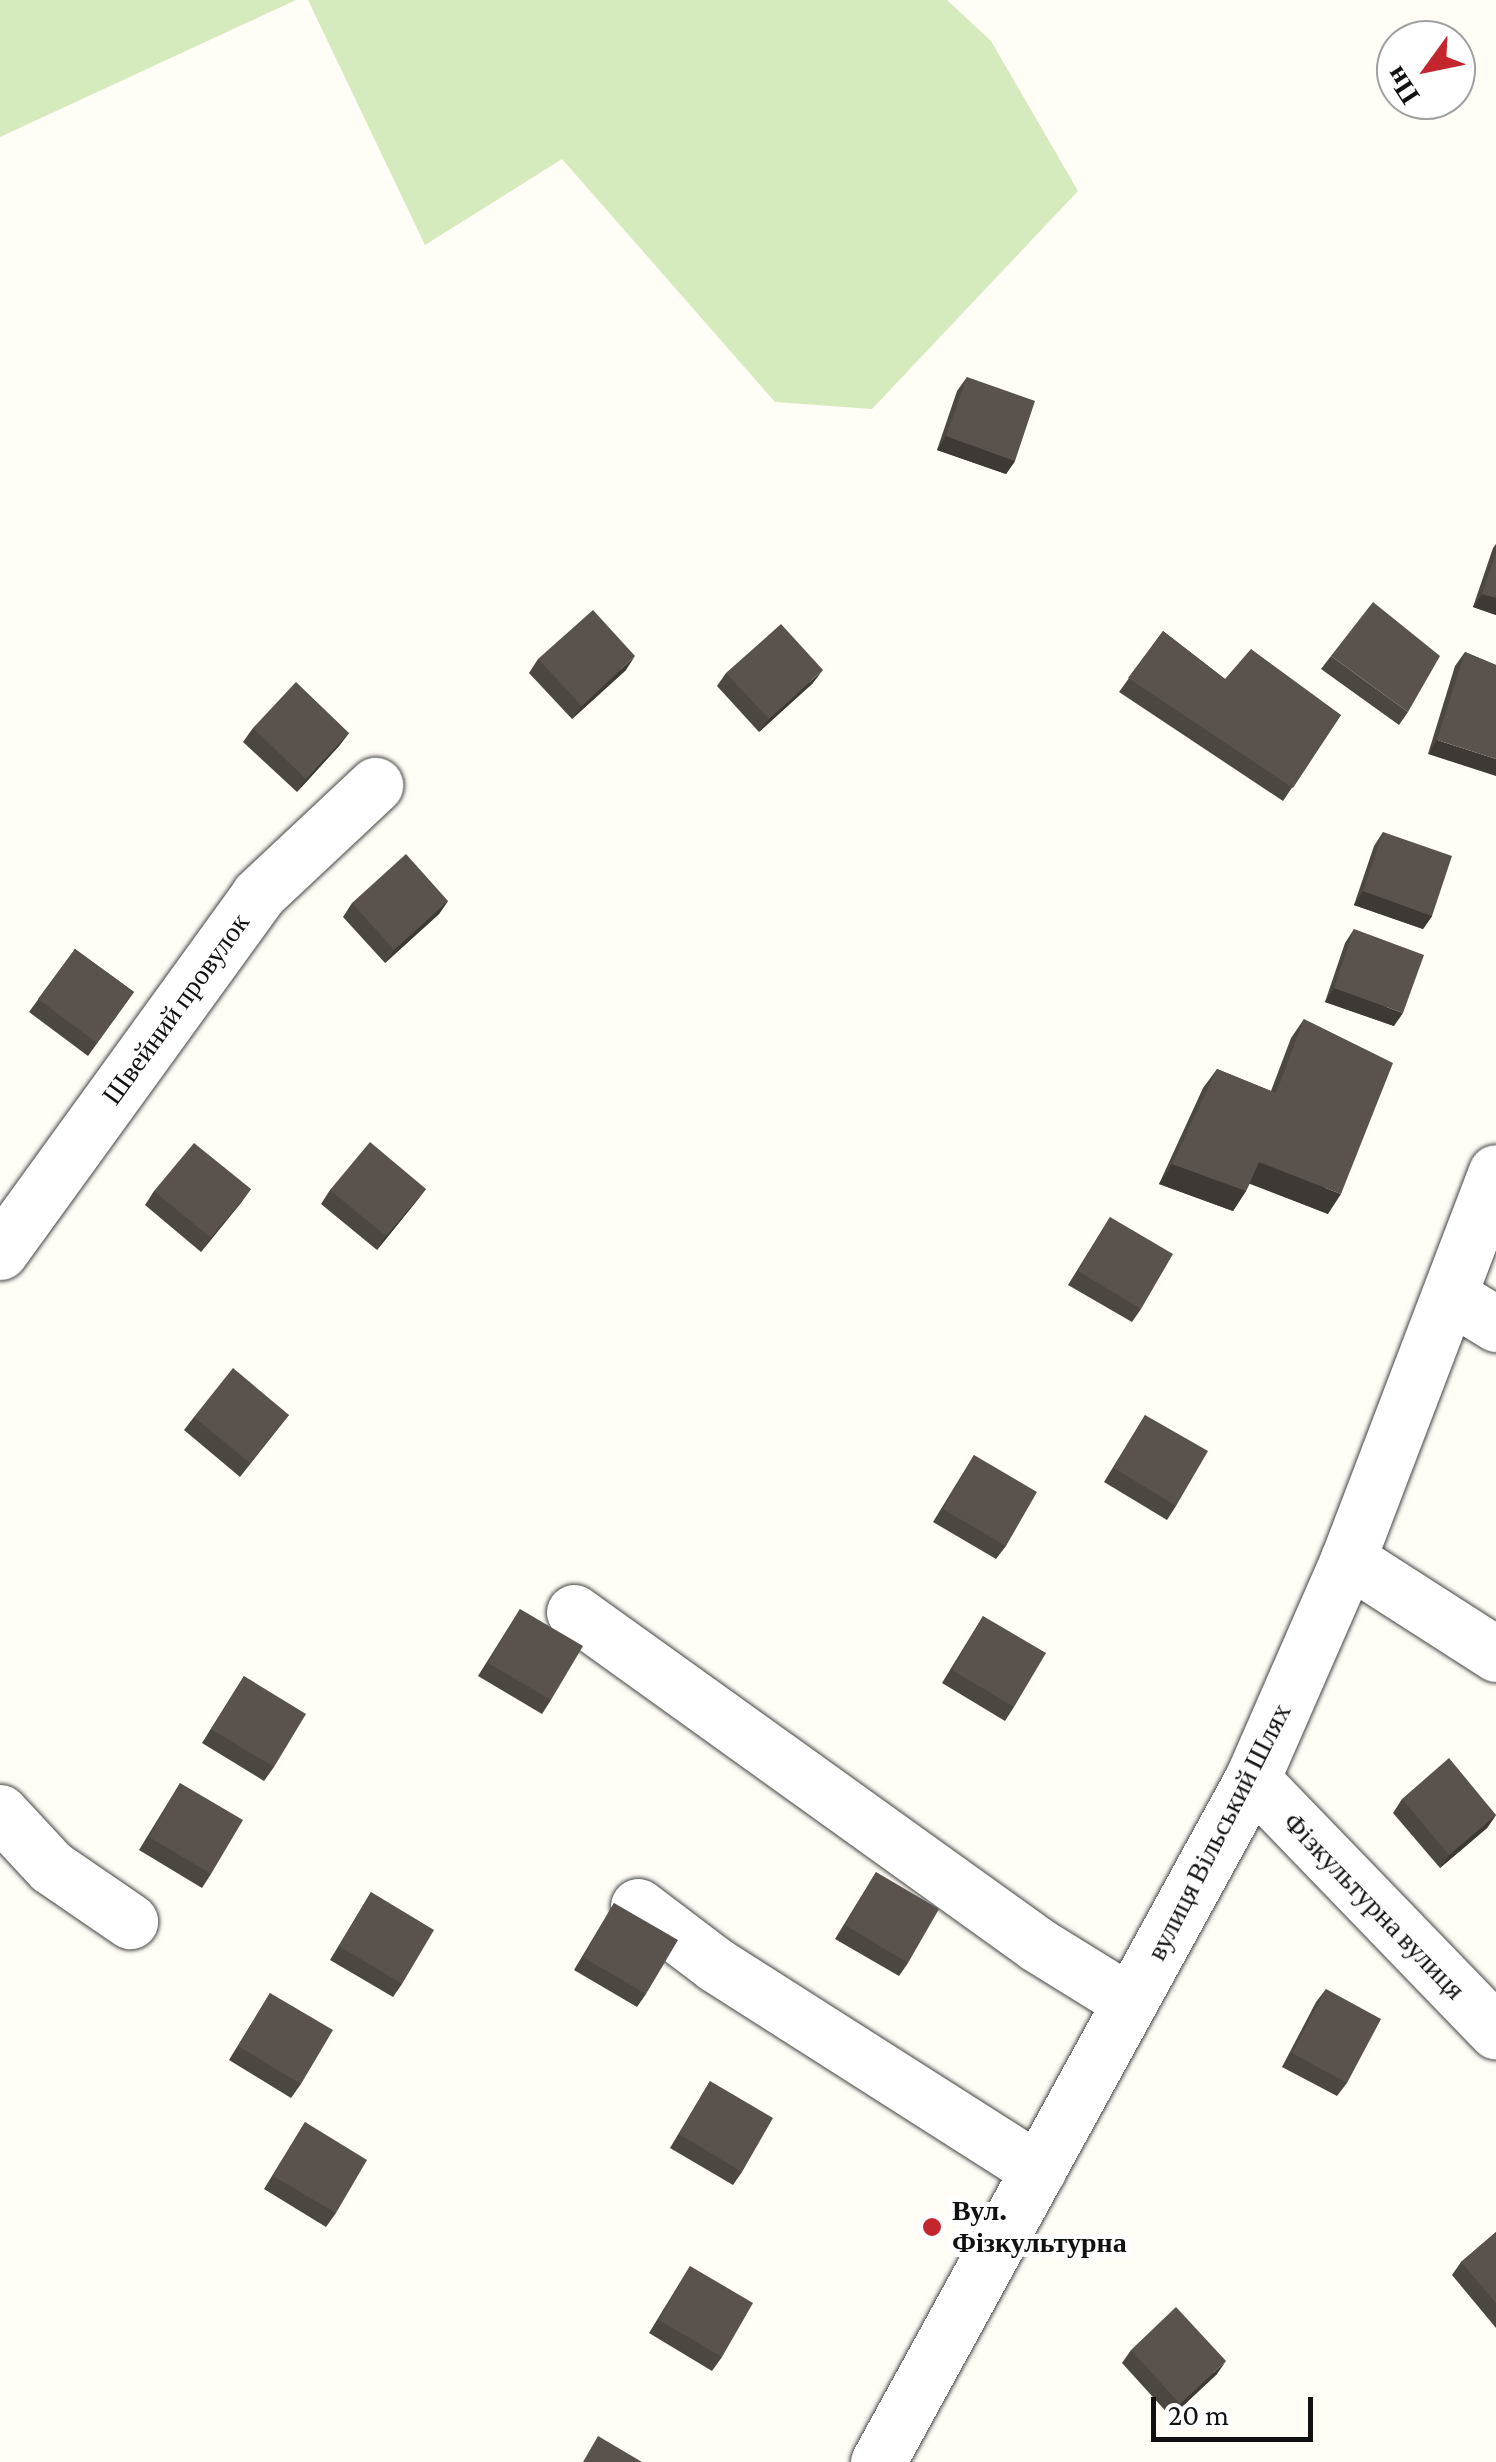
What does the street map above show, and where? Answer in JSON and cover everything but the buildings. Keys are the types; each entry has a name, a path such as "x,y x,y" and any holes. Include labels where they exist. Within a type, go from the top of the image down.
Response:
{"street":[{"name":"Швейний провулок","path":"0,1252 258,895 375,785"},
{"name":"вулиця Вільський Шлях","path":"878,2462 1252,1780 1348,1559 1474,1310 1496,1172"},
{"path":"1348,1559 1496,1654"},
{"path":"574,1612 1038,1946 1130,2002"},
{"name":"Фізкультурна вулиця","path":"1252,1780 1496,2032"},
{"path":"0,1812 51,1867 130,1921"},
{"path":"638,1906 716,1965 1038,2170"}],"green space":[{"path":"0,0 296,0 0,137"},
{"path":"308,0 947,0 991,41 1078,191 872,409 775,402 562,159 425,245"}],"place":[{"name":"Вул. Фізкультурна","path":"932,2227"}]}
